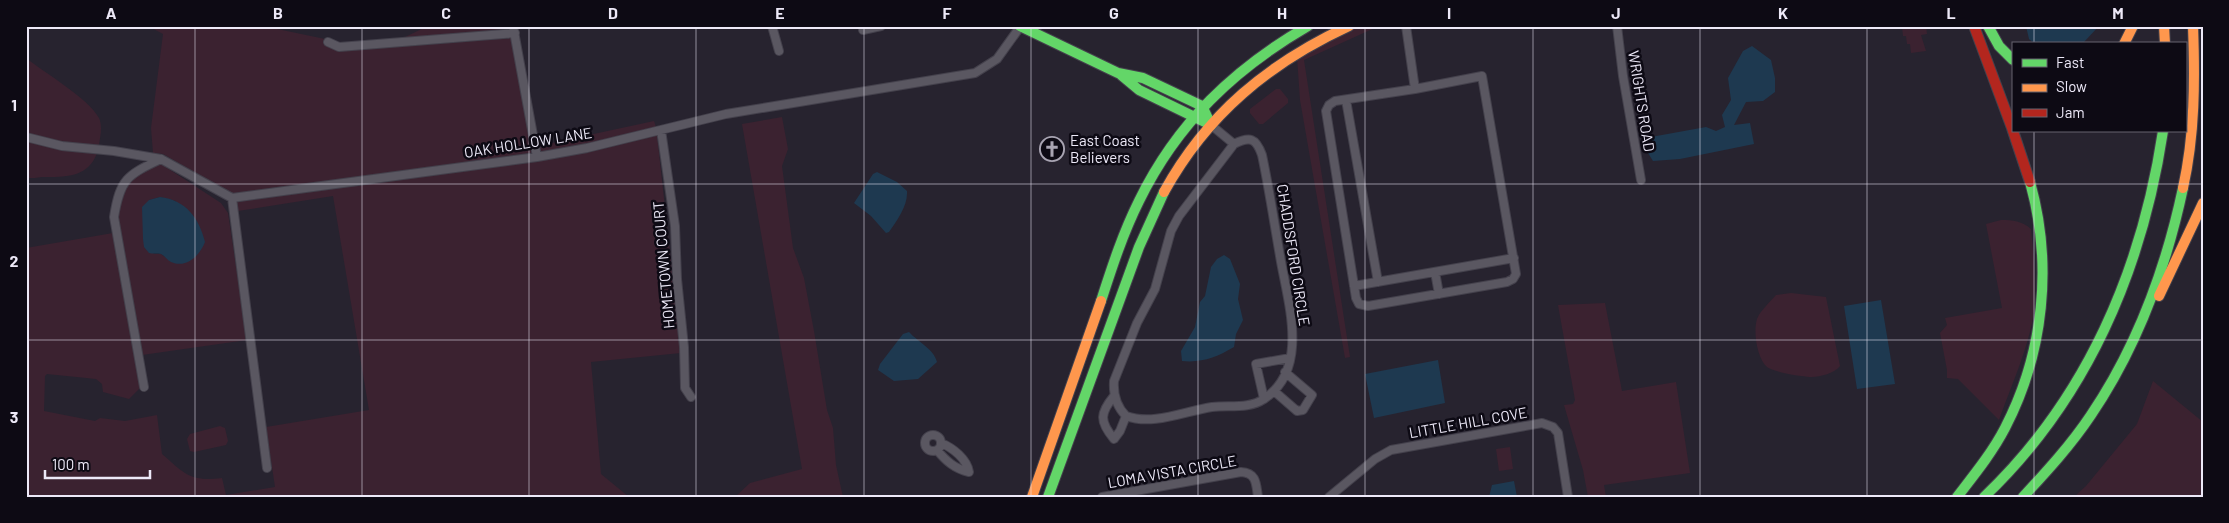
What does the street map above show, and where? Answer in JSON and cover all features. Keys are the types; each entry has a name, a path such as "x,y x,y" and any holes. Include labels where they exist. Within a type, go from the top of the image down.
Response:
{"main road":[{"path":"1020,26 1118,73 1143,78 1202,106 1211,125"},
{"path":"1032,497 1124,234 1141,194 1162,158 1202,106 1252,61 1308,26"},
{"path":"1048,497 1142,240 1158,201 1180,164 1211,125 1248,88 1309,45 1349,26"},
{"path":"1957,497 1983,464 2009,422 2033,358 2042,302 2043,262 2040,232 2031,188 1974,26"},
{"path":"1988,26 1999,46 2012,59"},
{"path":"2125,42 2132,26"},
{"path":"2164,26 2165,42"},
{"path":"2136,335 2171,236 2185,176 2193,116 2193,26"},
{"path":"1118,73 1138,90 1211,125"},
{"path":"1984,497 2028,449 2060,407 2085,369 2102,337 2120,300 2147,217 2163,132"},
{"path":"2023,497 2098,405 2136,335 2151,313 2203,202"},
{"path":"1095,318 1102,334 1101,354"}],"street":[{"path":"772,26 779,51"},
{"path":"863,30 881,26"},
{"name":"OAK HOLLOW LANE","path":"232,198 537,157 587,148 726,114 975,73 997,59 1020,26"},
{"path":"1406,26 1415,89"},
{"name":"WRIGHTS ROAD","path":"1617,26 1623,76 1641,180"},
{"path":"328,42 339,47 514,30 537,157"},
{"path":"1482,76 1516,274 1513,279 1507,282 1368,306 1359,304 1356,298 1326,111 1329,105 1335,101 1415,89 1482,76"},
{"path":"1346,100 1378,282"},
{"path":"1114,396 1103,410 1102,417 1106,430 1114,439 1120,431 1126,416 1116,403 1114,396 1117,373 1137,324 1155,289 1171,231 1179,216 1234,144 1211,125"},
{"name":"HOMETOWN COURT","path":"661,130 675,226 684,347 685,388 690,397"},
{"path":"26,137 62,146 114,151 161,159 232,198 267,468"},
{"name":"CHADDSFORD CIRCLE","path":"1126,416 1134,418 1165,417 1211,407 1251,404 1264,399 1274,391 1284,378 1293,342 1291,315 1262,154 1258,144 1251,140 1244,139 1234,144"},
{"path":"144,387 114,218 118,192 134,172 161,159"},
{"path":"1354,286 1514,258"},
{"path":"1435,272 1439,294"},
{"path":"1264,399 1256,364 1290,358"},
{"path":"1274,391 1297,411 1303,410 1309,402 1312,395 1285,372"},
{"name":"LITTLE HILL COVE","path":"1329,497 1375,459 1391,450 1542,423 1554,426 1558,433 1568,497"},
{"path":"939,447 959,456 967,462 969,472 960,470 952,464 939,447"},
{"path":"952,464 959,456"},
{"name":"LOMA VISTA CIRCLE","path":"1102,497 1241,472 1250,474 1255,478 1258,497"}],"shaded area":[{"path":"148,26 263,26 325,39 324,44 339,51 512,38 532,153 233,194 163,154 153,153 151,128 163,34"},
{"path":"428,26 510,26 511,30 403,38"},
{"path":"1360,26 1379,26 1304,60 1350,357 1345,358 1300,100 1297,57 1332,38"},
{"path":"1926,26 1927,34 1921,35 1926,51 1911,53 1910,44 1907,44 1906,36 1903,36 1902,27"},
{"path":"26,58 76,94 93,110 99,118 101,125 99,145 63,142 26,133"},
{"path":"1276,89 1280,89 1288,99 1288,103 1263,124 1259,124 1250,113 1250,109"},
{"path":"782,117 788,149 782,166 793,248 804,278 827,410 833,428 836,465 843,497 735,497 750,483 802,469 742,124"},
{"path":"654,121 656,127 587,144 540,152 538,146"},
{"path":"657,135 681,353 591,362 601,474 629,497 26,497 26,248 113,233 140,388 129,399 103,392 102,384 96,379 47,374 45,376 44,411 95,421 100,418 125,421 157,415 162,454 189,475 202,479 222,478 226,495 275,487 266,427 369,410 333,196 238,211 236,202 534,161 588,152"},
{"path":"26,141 62,150 97,153 93,161 82,172 59,177 26,178"},
{"path":"161,164 221,203 228,213 247,340 142,355 117,218 121,194 136,175","holes":["160,197 176,201 172,262 161,254 154,254 143,239 149,200"]},
{"path":"2001,220 2024,224 2031,229 2035,290 2034,310 2029,336 1999,420 1958,379 1947,378 1940,333 1947,325 1945,318 2002,308 1986,224"},
{"path":"1791,293 1826,297 1840,366 1835,371 1815,377 1788,374 1770,369 1761,358 1755,331 1758,316 1776,295"},
{"path":"1605,303 1622,391 1676,382 1690,473 1604,485 1606,497 1588,497 1583,470 1564,405 1573,404 1575,400 1558,305"},
{"path":"2153,381 2203,422 2203,497 2074,497 2086,486 2137,424"},
{"path":"220,426 225,428 228,441 226,445 194,452 190,451 187,439 190,434"},
{"path":"1510,447 1513,469 1499,471 1496,449"}],"water":[{"path":"2026,26 2099,26 2084,42 2033,42 2029,39"},
{"path":"1752,46 1771,60 1775,78 1775,92 1763,101 1746,102 1734,125 1750,123 1754,144 1680,159 1653,161 1648,153 1646,140 1651,137 1706,127 1716,131 1725,127 1722,115 1731,100 1728,78 1743,51"},
{"path":"877,172 897,182 907,191 906,202 901,213 889,232 886,233 871,216 854,203 873,174"},
{"path":"160,197 177,202 190,212 199,225 205,242 196,256 182,264 171,262 161,254 149,253 144,247 142,207 149,200"},
{"path":"1224,255 1230,259 1240,284 1238,299 1243,320 1236,334 1234,347 1222,354 1209,358 1196,361 1182,361 1181,351 1195,327 1200,302 1205,296 1211,267 1217,259"},
{"path":"1881,300 1895,384 1857,389 1844,306"},
{"path":"909,332 933,353 937,362 918,379 894,381 878,370 880,364 903,334"},
{"path":"1438,360 1445,403 1374,418 1365,374"},
{"path":"1514,481 1517,497 1489,497 1492,485"}],"traffic: fast":[{"path":"1020,26 1118,73 1143,78 1202,106 1211,125"},
{"path":"1101,301 1133,213 1154,173 1171,147 1210,100 1232,80 1281,43 1308,26"},
{"path":"1988,26 1999,46 2012,59"},
{"path":"1121,75 1139,90 1211,125"},
{"path":"1984,497 2020,459 2052,418 2080,375 2104,329 2124,282 2141,233 2154,183 2163,132"},
{"path":"1957,497 1989,455 2005,428 2029,369 2036,339 2041,308 2041,244 2030,182"},
{"path":"2023,497 2058,458 2083,426 2122,362 2136,334 2159,277 2183,188"},
{"path":"1048,497 1139,247 1164,192"}],"traffic: slow":[{"path":"1164,192 1200,138 1220,115 1243,94 1292,57 1349,26"},
{"path":"2125,42 2133,26"},
{"path":"2164,26 2165,42"},
{"path":"2183,188 2192,127 2193,26"},
{"path":"2159,296 2203,203"},
{"path":"1032,497 1101,301"}],"traffic: jam":[{"path":"1974,26 2012,128"},
{"path":"2013,132 2030,182"}],"place":[{"name":"East Coast Believers","path":"1052,149"}]}
